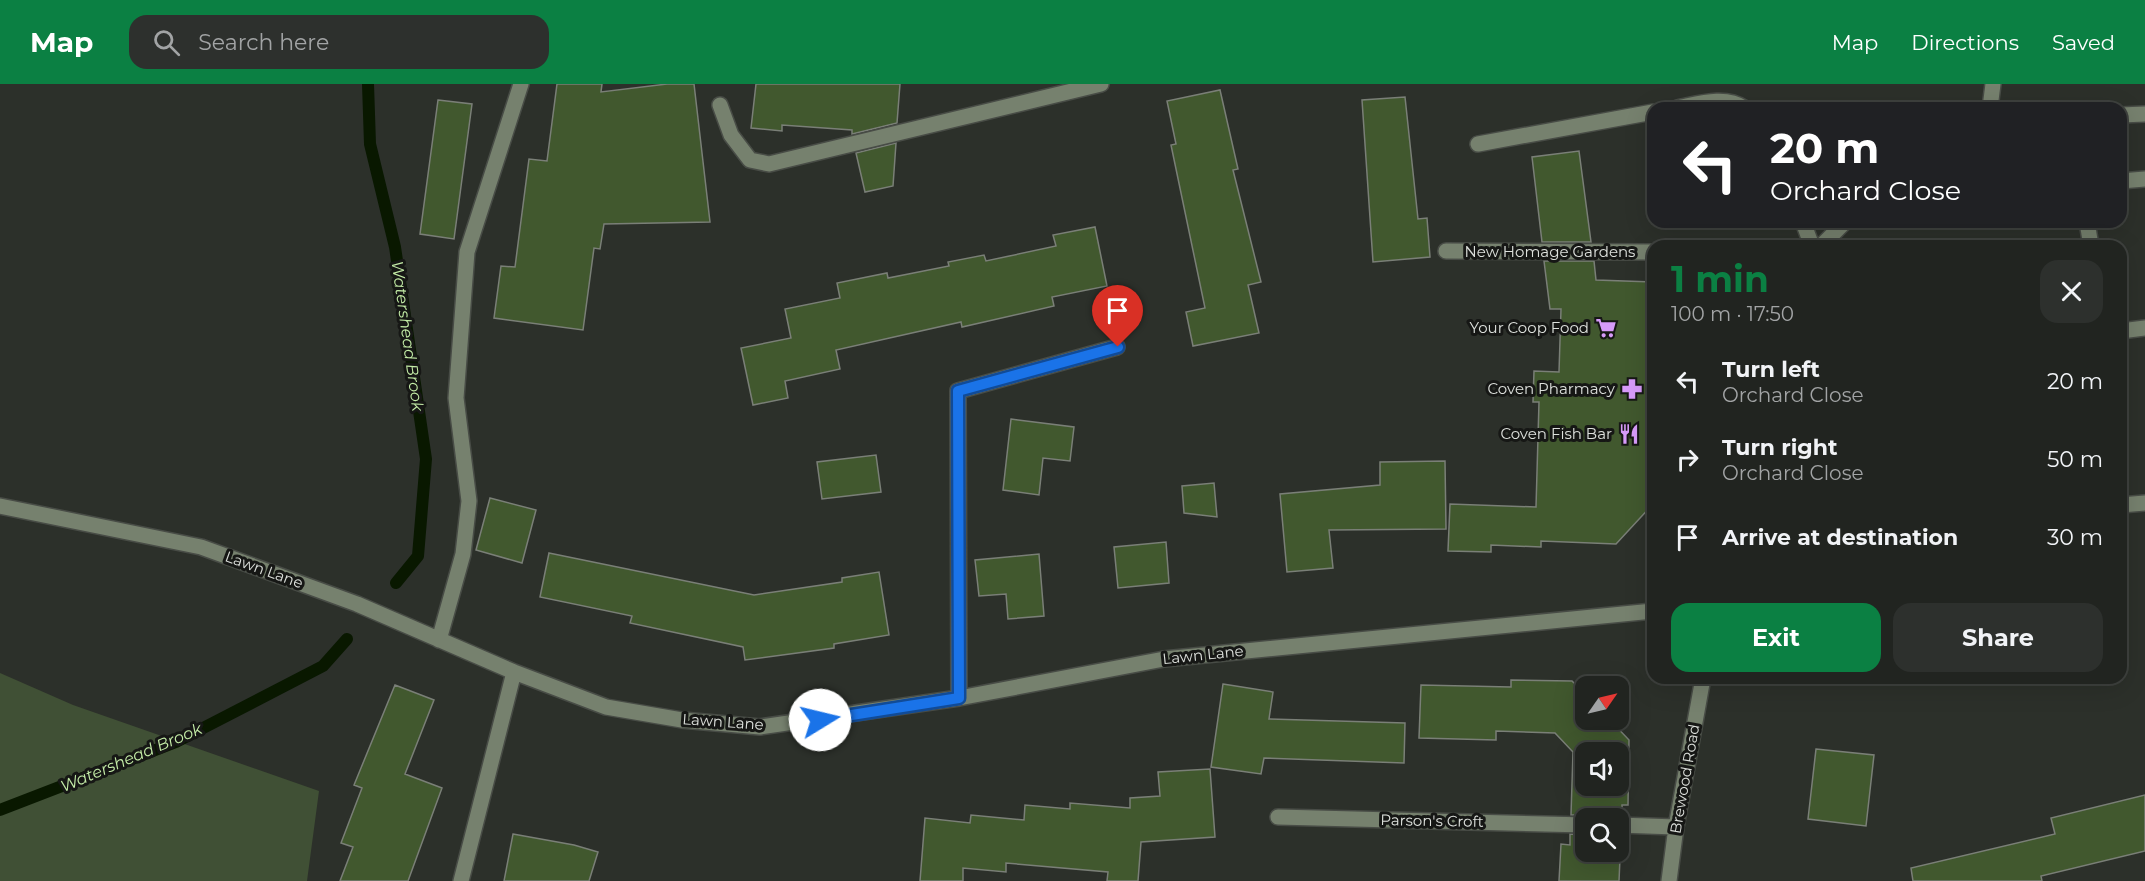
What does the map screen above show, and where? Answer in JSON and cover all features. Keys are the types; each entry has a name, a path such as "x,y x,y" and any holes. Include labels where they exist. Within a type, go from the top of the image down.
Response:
{"street":[{"path":"439,640 463,554 470,501 456,398 467,252 521,84"},
{"path":"720,105 731,135 750,160 769,164 1101,84"},
{"path":"1991,102 1993,84"},
{"path":"1712,102 1736,102"},
{"path":"1478,144 1647,113"},
{"path":"2127,115 2145,114"},
{"path":"2127,180 2145,179"},
{"path":"1827,240 1839,228"},
{"name":"New Homage Gardens","path":"1446,252 1647,252"},
{"path":"2127,330 2145,328"},
{"path":"959,698 958,391 1118,347"},
{"path":"2127,504 2145,503"},
{"name":"Lawn Lane","path":"0,506 201,547 357,604 514,672 606,707 682,720 760,727 959,698 1164,659 1647,613"},
{"path":"461,881 514,672"},
{"name":"Brewood Road","path":"1669,881 1676,827 1702,684"},
{"name":"Parson's Croft","path":"1278,817 1575,825"},
{"path":"1629,825 1676,827"}],"green space":[{"path":"0,673 73,705 319,791 307,881 0,881"}],"building":[{"path":"557,84 602,84 601,92 667,84 694,84 710,222 604,224 600,249 594,248 583,330 494,318 501,266 515,267 529,159 547,161"},
{"path":"756,84 900,84 897,123 852,134 852,130 782,125 782,131 751,128"},
{"path":"1220,90 1238,169 1233,170 1261,282 1248,285 1259,333 1193,346 1186,312 1205,308 1171,145 1176,144 1167,101"},
{"path":"1405,97 1418,219 1427,218 1430,257 1373,262 1362,100"},
{"path":"438,100 472,104 454,239 420,234"},
{"path":"896,143 893,186 865,192 856,153"},
{"path":"1579,151 1591,242 1542,242 1532,157"},
{"path":"1095,227 1107,286 1052,297 1054,306 962,327 961,322 836,350 840,369 785,381 788,398 753,405 741,348 791,338 785,309 840,298 837,283 887,273 888,278 949,266 948,262 984,255 986,261 1056,246 1053,235"},
{"path":"1544,261 1594,261 1596,280 1647,282 1647,510 1616,544 1541,541 1541,547 1491,545 1491,552 1448,551 1450,504 1536,507 1539,402 1533,402 1534,371 1559,372 1561,309 1550,309"},
{"path":"1011,419 1074,427 1070,461 1043,458 1039,495 1003,490"},
{"path":"876,455 881,492 822,499 817,462"},
{"path":"1445,461 1446,529 1329,530 1333,568 1287,572 1280,494 1380,485 1380,462"},
{"path":"1214,483 1217,517 1184,513 1182,486"},
{"path":"490,498 536,510 522,563 476,550"},
{"path":"1166,542 1169,583 1118,588 1114,547"},
{"path":"549,553 754,595 842,582 842,578 879,572 889,635 834,644 834,648 745,660 743,647 630,623 632,616 540,597"},
{"path":"1039,554 1044,616 1008,619 1006,594 979,596 975,560"},
{"path":"1511,680 1572,681 1575,684 1575,730 1620,730 1629,740 1629,742 1575,742 1575,796 1628,796 1628,805 1622,805 1622,808 1575,808 1575,815 1571,815 1573,752 1555,733 1496,731 1496,740 1419,738 1421,685 1511,687"},
{"path":"1223,684 1273,692 1269,719 1405,723 1404,763 1264,758 1261,774 1211,767"},
{"path":"395,685 434,700 405,774 442,788 408,881 340,881 353,847 341,843 362,788 354,785"},
{"path":"1816,749 1874,755 1866,826 1808,819"},
{"path":"1210,769 1215,837 1141,842 1138,881 1107,881 1108,872 1006,863 1006,872 963,868 963,881 920,881 925,818 970,823 971,815 1024,820 1025,805 1070,809 1070,803 1130,808 1130,798 1160,796 1158,772"},
{"path":"2145,795 2145,851 2041,876 2042,881 1913,881 1911,868 2055,834 2051,818"},
{"path":"513,834 574,845 598,852 589,881 504,881"},
{"path":"1570,834 1575,834 1575,862 1620,862 1619,881 1559,881 1561,844 1570,845"}],"waterway":[{"name":"Watershead Brook","path":"368,84 370,144 395,247 426,459 418,556 396,583"},
{"name":"Watershead Brook","path":"0,810 176,742 323,666 347,639"}],"place":[{"name":"Your Coop Food","path":"1606,328"},
{"name":"Coven Pharmacy","path":"1632,389"},
{"name":"Coven Fish Bar","path":"1629,434"}],"route":[{"path":"820,720 959,698 958,391 1118,347"}]}
